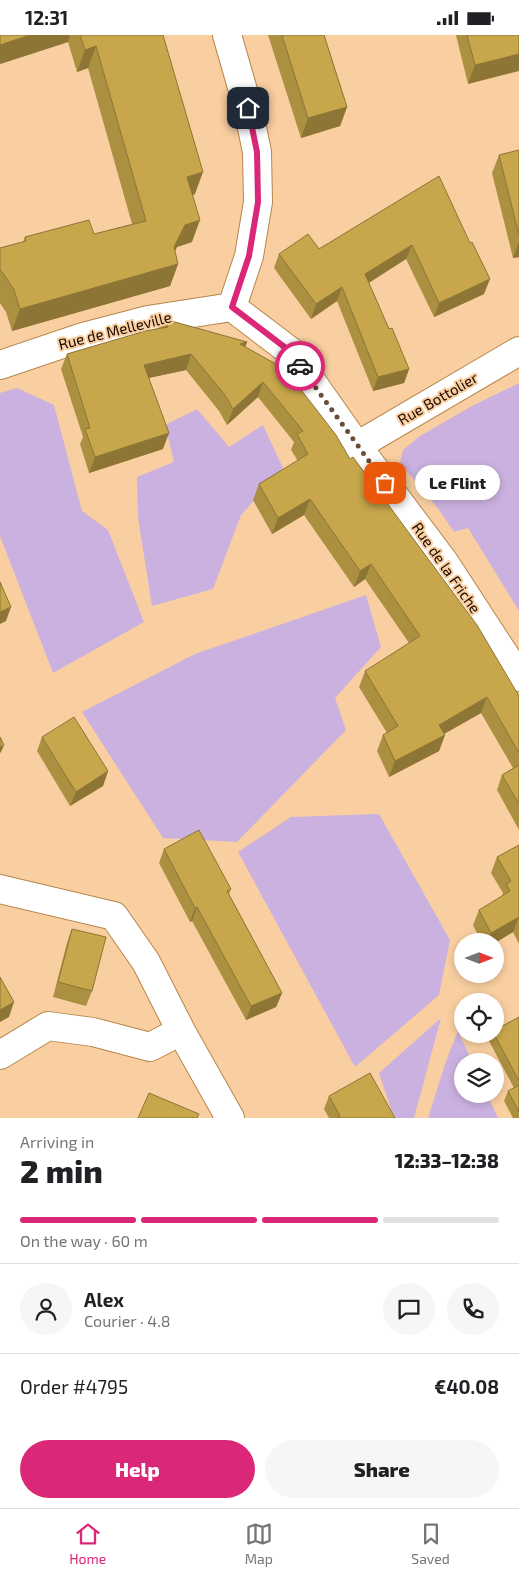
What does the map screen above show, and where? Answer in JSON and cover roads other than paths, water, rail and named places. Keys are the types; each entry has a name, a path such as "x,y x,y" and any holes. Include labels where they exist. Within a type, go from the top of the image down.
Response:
{"street":[{"path":"227,35 248,108 257,152 258,202 249,256 232,307"},
{"name":"Rue de Melleville","path":"0,365 83,337 148,320 232,307"},
{"name":"Rue de la Friche","path":"232,307 291,352 357,446 444,562 519,677"},
{"name":"Rue Bottolier","path":"357,446 519,351"},
{"path":"0,889 114,916 146,962 181,1031 230,1118"},
{"path":"0,1055 48,1026 93,1032 150,1047 181,1031"}],"place":[{"name":"Le Flint","path":"385,483"}]}
